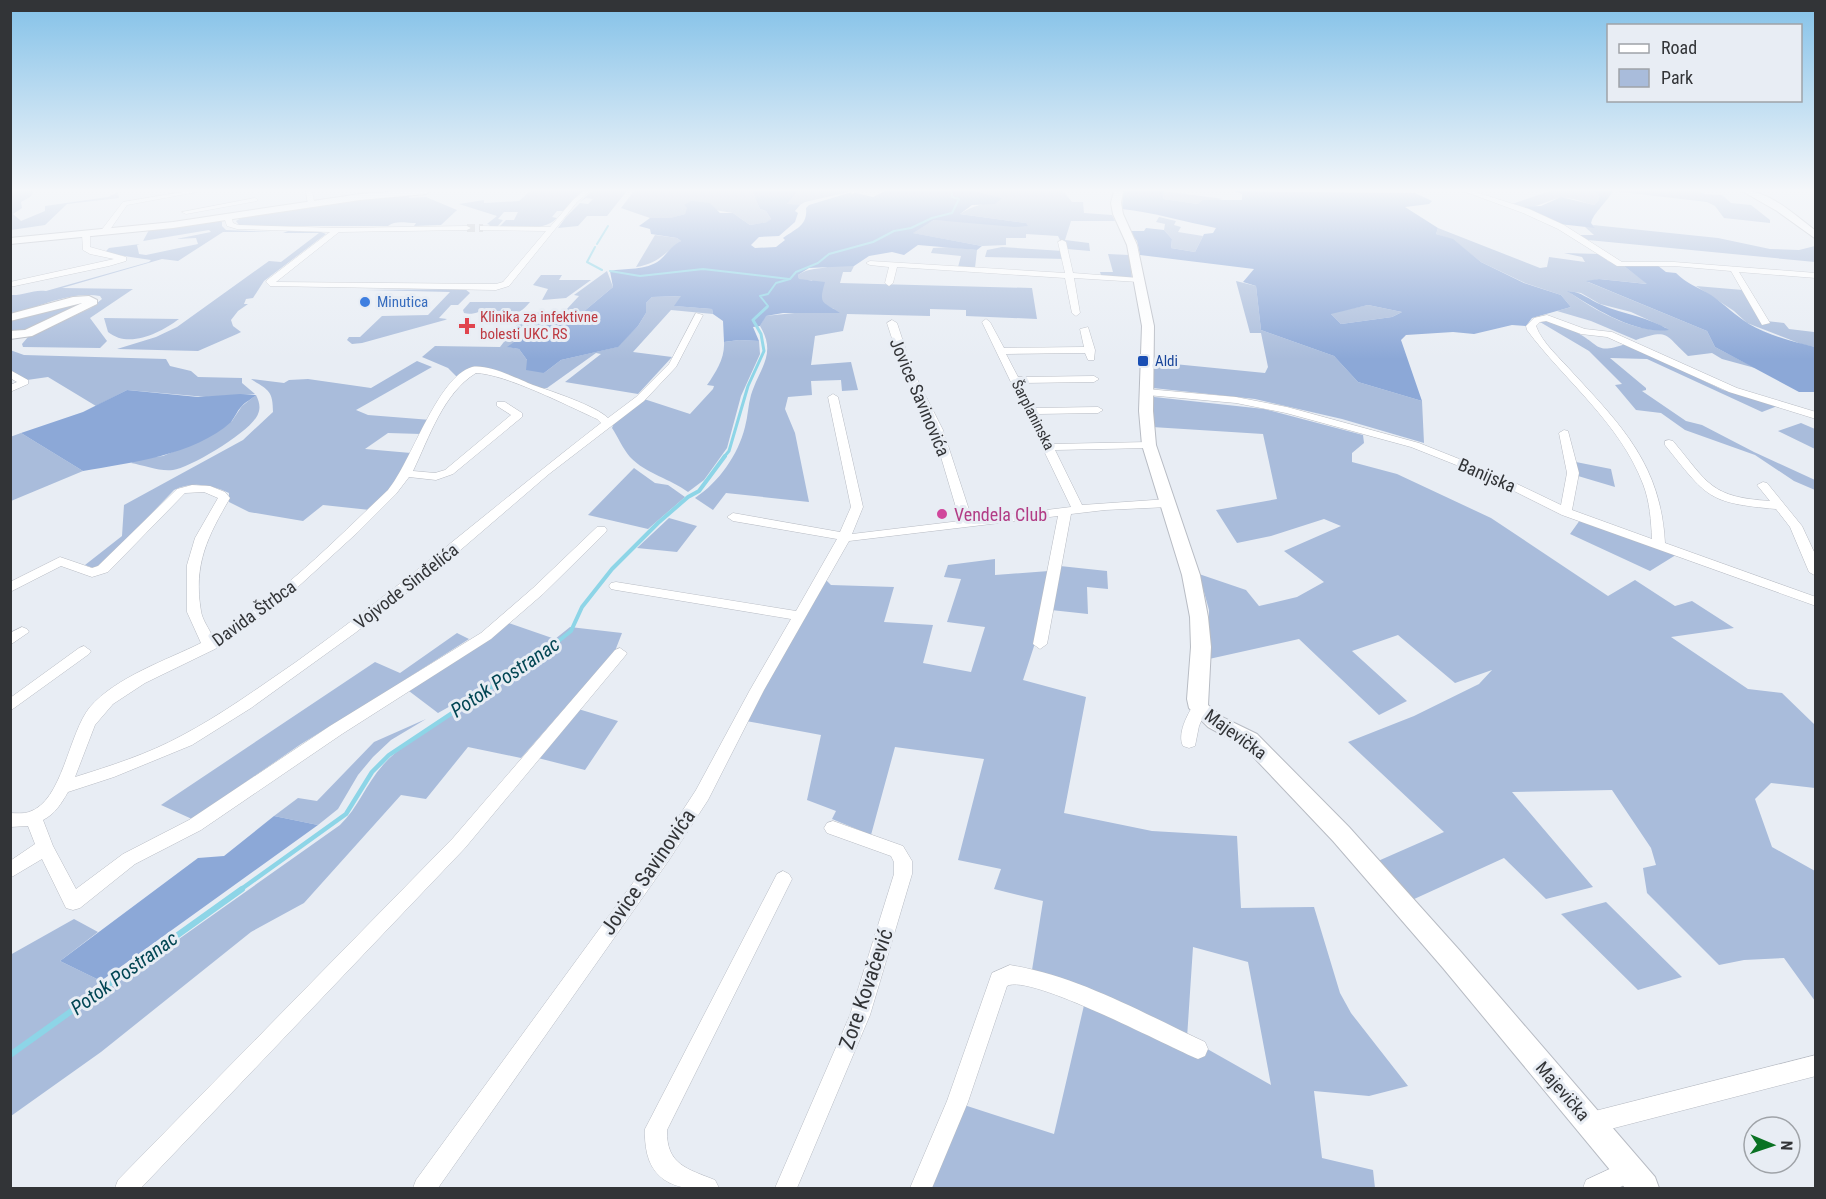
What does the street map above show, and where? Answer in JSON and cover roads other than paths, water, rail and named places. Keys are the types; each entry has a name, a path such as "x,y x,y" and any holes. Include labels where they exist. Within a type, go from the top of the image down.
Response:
{"street":[{"path":"10,285 104,266 123,259 93,252 86,247"},
{"path":"315,247 270,282 279,285 501,286 506,284 537,247"},
{"path":"1064,247 1077,313"},
{"name":"Majevička","path":"1132,247 1148,326 1146,411 1149,445 1191,575 1199,616 1201,657 1197,699 1199,708 1215,722 1250,740 1277,766 1405,906 1591,1123 1636,1180"},
{"path":"1592,247 1609,260 1620,264 1674,264 1815,276"},
{"path":"870,263 1139,280"},
{"path":"889,283 893,265"},
{"path":"1733,268 1765,323"},
{"path":"10,318 74,300 86,299 93,302 28,333 10,335"},
{"name":"Vojvode Sinđelića","path":"61,788 108,773 178,745 239,709 303,665 400,592 545,472 640,399 669,370 699,315"},
{"path":"1659,543 1653,496 1641,466 1621,435 1532,330 1531,326 1537,320 1551,319 1584,332 1609,334 1727,388 1815,416"},
{"name":"Šarplaninska","path":"986,322 1049,447 1072,510"},
{"name":"Jovice Savinovića","path":"892,323 893,334 907,369 938,430 967,524"},
{"path":"1001,351 1091,354 1085,329"},
{"name":"Davida Štrbca","path":"34,818 47,809 61,788 84,729 101,706 136,683 210,646 255,615 298,582 394,490 420,442 458,381 475,370 487,370 601,417 608,424"},
{"path":"10,373 24,382 10,389"},
{"path":"1016,380 1094,379"},
{"name":"Banijska","path":"1147,392 1236,400 1287,410 1415,445 1488,474 1566,512 1659,543 1815,602"},
{"name":"Jovice Savinovića","path":"424,1188 702,795 757,690 844,538 857,507 833,397"},
{"path":"405,473 435,477 449,472 518,415 501,404"},
{"path":"1032,411 1099,411"},
{"path":"1564,433 1573,473 1566,512"},
{"path":"1669,443 1713,494 1734,501 1781,506"},
{"path":"1049,447 1149,445"},
{"path":"1763,485 1781,506 1802,537 1815,572"},
{"path":"10,588 60,561 92,573 103,569 181,491 196,488 219,493 224,498 201,538 193,565 194,612 210,646"},
{"path":"733,517 769,525 823,532 844,538 1123,504 1168,503"},
{"path":"1040,644 1072,510"},
{"path":"10,820 34,818 45,847 73,902 129,859 195,825 336,730 486,636 538,591 601,530"},
{"path":"616,586 800,616"},
{"path":"10,706 84,651"},
{"path":"126,1188 459,843 620,653"},
{"path":"1189,742 1191,726 1199,708"},
{"name":"Zore Kovačević","path":"786,1188 860,1015 903,873 903,861 897,851 833,828"},
{"path":"10,871 45,847"},
{"path":"707,1188 668,1170 657,1152 656,1129 783,879"},
{"path":"921,1188 957,1102 999,980 1003,976 1010,974 1028,977 1086,998 1198,1049"},
{"path":"1591,1123 1815,1065"},
{"path":"1594,1188 1636,1180"}],"waterway":[{"path":"595,247 587,262 602,270"},
{"name":"Potok Postranac","path":"767,307 760,296 768,294 776,283 790,279 796,272 818,263 829,254 855,247"},
{"path":"610,271 640,276 703,269 789,279"},
{"name":"Potok Postranac","path":"724,457 729,451 748,386 764,351 761,334 753,320 767,307"},
{"name":"Potok Postranac","path":"551,647 571,631 582,607 612,569 658,523 688,497 699,491 725,456"},
{"name":"Potok Postranac","path":"240,890 346,814 372,772 389,755 553,646"},
{"name":"Potok Postranac","path":"10,1055 242,889"}],"place":[{"name":"Minutica","path":"365,302"},
{"name":"Klinika za infektivne bolesti UKC RS","path":"467,326"},
{"name":"Aldi","path":"1143,361"},
{"name":"Vendela Club","path":"942,514"}]}
